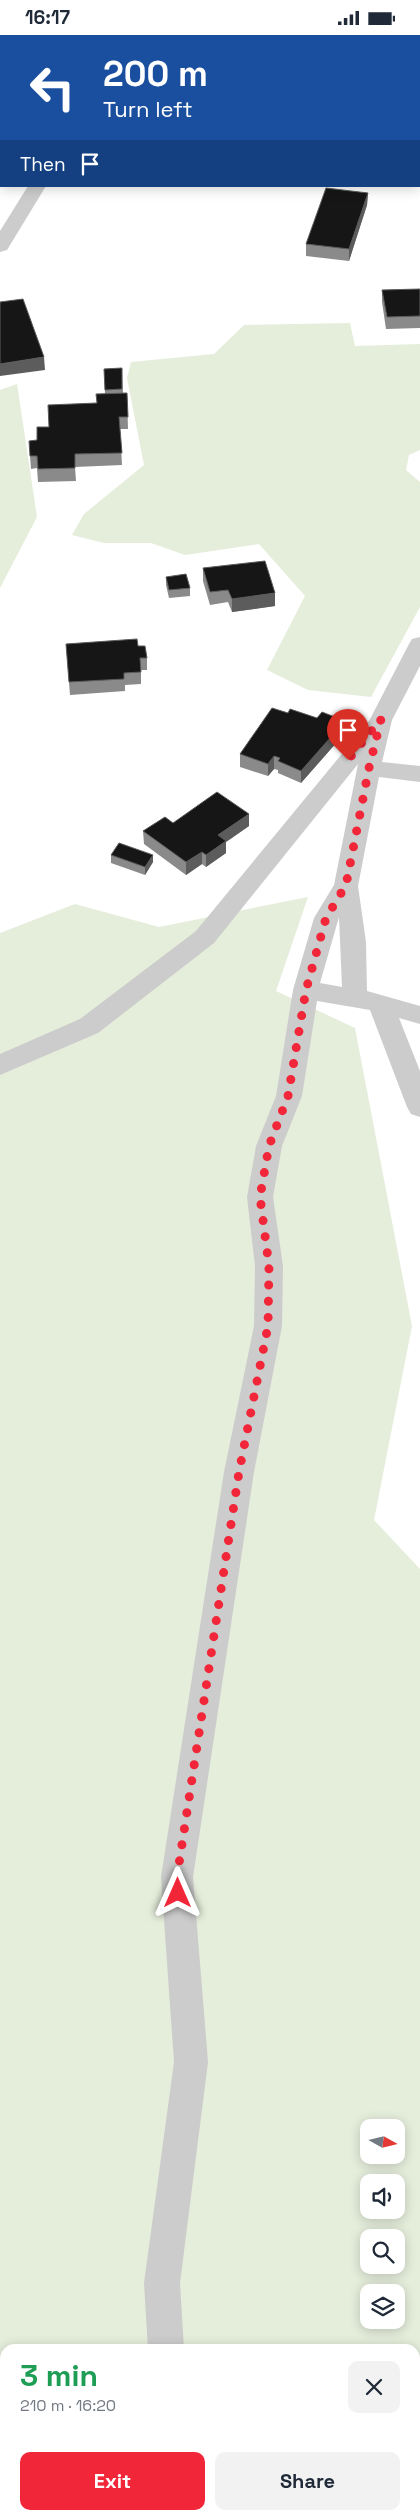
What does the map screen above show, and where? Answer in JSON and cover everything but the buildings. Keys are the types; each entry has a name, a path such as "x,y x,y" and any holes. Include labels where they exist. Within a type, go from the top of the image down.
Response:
{"street":[{"path":"0,246 36,187"},
{"path":"0,1065 89,1026 205,937 381,719 420,644"},
{"path":"166,2344 162,2283 192,2062 177,1877 239,1472 268,1326 269,1266 260,1197 269,1146 288,1096 306,990 326,918 346,885 369,768 381,719"},
{"path":"369,768 420,774"},
{"path":"346,885 354,929 356,968 354,998"},
{"path":"306,990 379,1002 420,1015"},
{"path":"379,1002 405,1063 420,1107"}],"green space":[{"path":"350,323 355,346 420,344 420,450 409,455 406,470 420,482 420,607 371,697 308,690 267,670 305,596 259,544 185,555 151,543 104,543 72,535 84,514 144,465 127,378 131,362 214,354 244,325"},
{"path":"17,384 37,517 0,588 0,390"},
{"path":"308,897 276,991 355,1028 412,1326 374,1520 420,1569 420,2344 0,2344 0,933 75,904 159,927"}],"route":[{"path":"178,1893 177,1877 239,1472 268,1326 269,1266 260,1197 269,1146 288,1096 306,990 326,918 346,885 369,768 381,719 348,760"}]}
